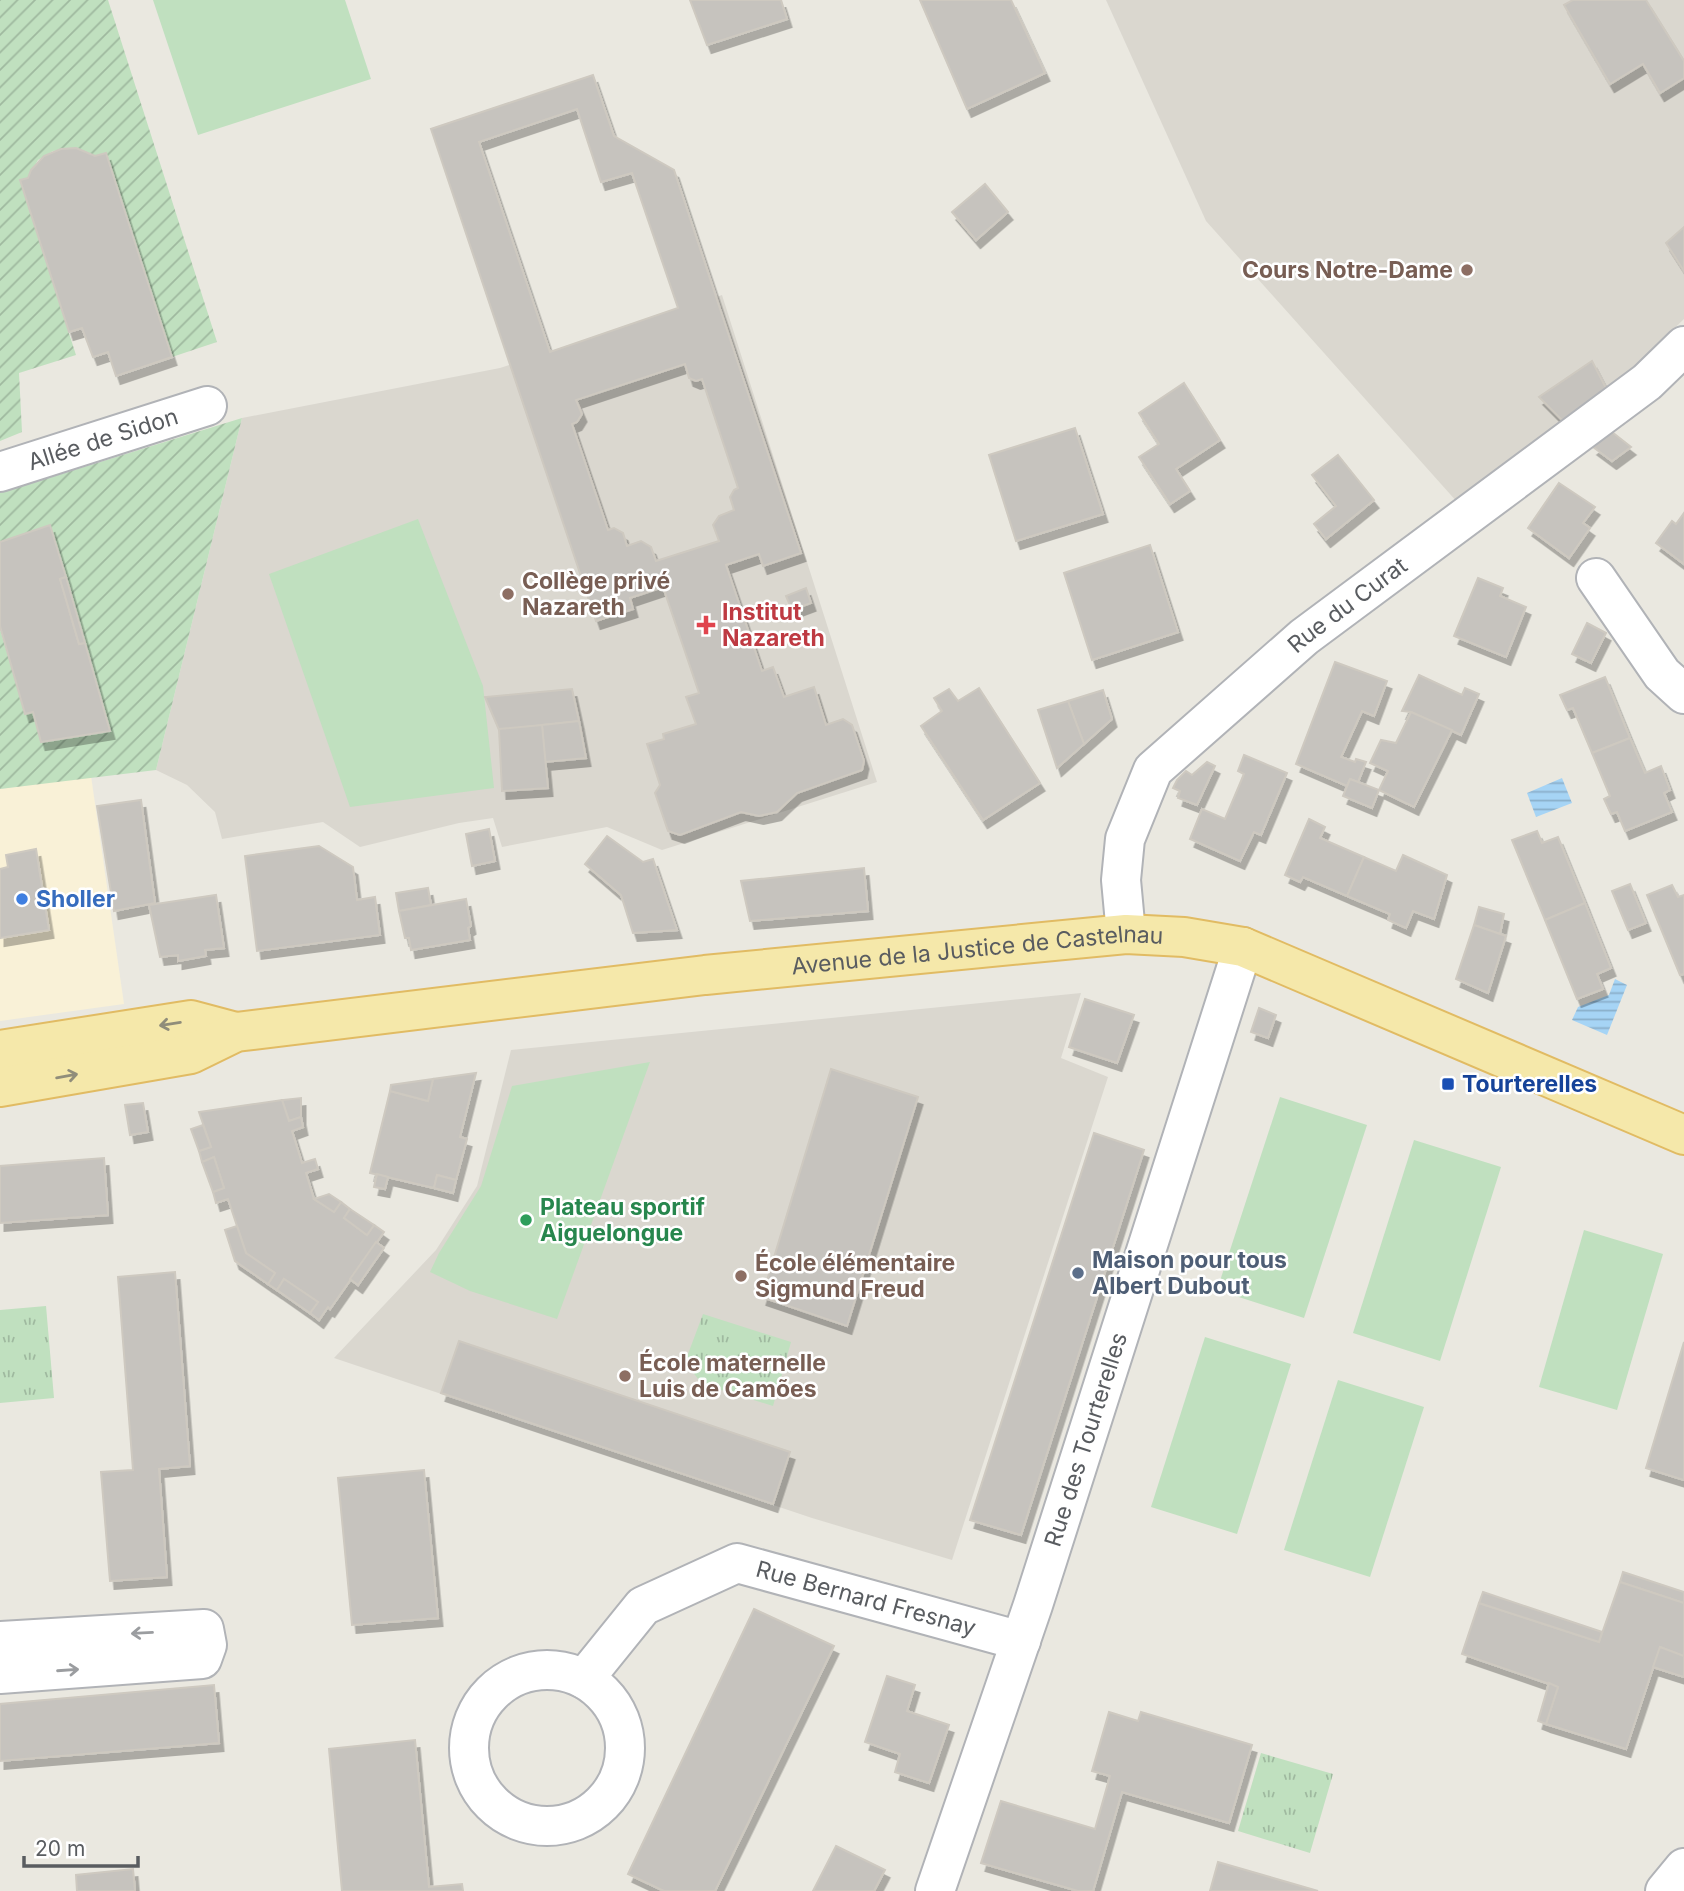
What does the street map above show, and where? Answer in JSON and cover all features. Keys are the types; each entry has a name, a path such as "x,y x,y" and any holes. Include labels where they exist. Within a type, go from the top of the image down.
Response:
{"main road":[{"name":"Avenue de la Justice de Castelnau","path":"0,1087 191,1054 236,1032 705,975 1126,934 1184,937 1243,947 1684,1135"},
{"name":"Avenue de la Justice de Castelnau","path":"0,1050 191,1020 236,1032"}],"street":[{"name":"Rue du Curat","path":"1126,934 1121,880 1125,839 1153,769 1304,637 1647,382 1684,346"},
{"name":"Allée de Sidon","path":"0,472 207,406"},
{"path":"1596,578 1662,674 1684,694"},
{"name":"Rue des Tourterelles","path":"935,1891 1021,1641 1243,947"},
{"name":"Rue Bernard Fresnay","path":"584,1679 643,1606 737,1563 1021,1641"},
{"path":"0,1641 204,1629 206,1645 202,1660 0,1674"},
{"path":"546,1669 584,1679 608,1699 622,1726 625,1758 616,1787 595,1811 567,1825 535,1827 499,1811 475,1781 467,1743 480,1706 508,1679 546,1669"},
{"path":"1665,1891 1684,1868"}],"shaded area":[{"name":"Cours Notre-Dame","path":"1106,0 1684,0 1684,319 1608,392 1458,503 1206,221"},
{"name":"Collège privé Nazareth","path":"722,295 877,782 662,850 607,827 502,847 493,818 459,823 360,847 323,822 222,839 215,812 187,785 156,770 242,418 500,368"},
{"path":"91,776 124,1004 0,1021 0,789"},
{"name":"École élémentaire Sigmund Freud","path":"1081,993 1061,1058 1108,1077 952,1560 812,1518 334,1358 436,1250 477,1186 511,1050"}],"green space":[{"path":"0,0 108,0 217,342 172,357 106,153 95,156 76,148 53,151 38,160 28,178 20,181 76,355 19,373 22,432 0,441"},
{"path":"153,0 345,0 371,79 198,135"},
{"path":"242,418 156,770 0,789 0,629 25,714 33,712 41,742 110,731 50,525 0,542 0,493"},
{"path":"418,519 483,686 494,788 350,807 269,574"},
{"name":"Plateau sportif Aiguelongue","path":"650,1062 557,1319 470,1291 430,1272 481,1186 512,1086"},
{"path":"1280,1097 1367,1125 1304,1318 1217,1290"},
{"path":"1414,1140 1501,1167 1440,1361 1353,1333"},
{"path":"1584,1230 1663,1254 1617,1410 1539,1387"},
{"path":"46,1306 54,1398 0,1403 0,1310"},
{"path":"703,1314 791,1342 773,1406 702,1384 685,1362"},
{"path":"1205,1337 1291,1364 1237,1534 1151,1507"},
{"path":"1338,1380 1424,1407 1370,1577 1284,1550"},
{"path":"1261,1753 1333,1774 1310,1853 1238,1831"}],"water":[{"path":"1562,778 1572,803 1536,817 1527,793"},
{"path":"1615,979 1627,985 1607,1035 1572,1020 1578,1007 1609,995"}],"building":[{"path":"690,0 781,0 787,19 707,45"},
{"path":"920,0 1011,0 1045,73 967,109"},
{"path":"1573,0 1646,0 1684,61 1684,78 1660,93 1643,64 1610,84 1564,5"},
{"path":"593,75 614,136 674,170 801,553 763,566 759,554 726,565 762,671 773,667 784,697 814,687 826,725 843,719 852,725 864,761 862,770 797,793 777,812 759,816 741,812 680,835 668,831 655,793 660,785 647,744 664,739 663,734 696,724 686,697 699,693 663,587 630,598 633,609 596,621 431,129","holes":["577,109 601,182 632,173 678,308 550,352 479,142","685,364 689,378 696,381 702,379 738,488 730,497 734,510 719,516 713,525 719,541 656,561 651,547 641,541 627,546 623,533 614,528 608,530 572,424 577,422 582,414 576,400"]},
{"path":"76,148 95,156 106,153 172,357 116,376 108,352 93,357 82,328 69,332 20,180 28,178 31,170 44,156 61,149"},
{"path":"985,184 1008,212 976,240 952,212"},
{"path":"1684,227 1684,271 1666,243"},
{"path":"1592,361 1608,392 1566,424 1539,397"},
{"path":"1184,383 1220,440 1176,469 1190,491 1170,504 1139,457 1159,444 1139,413"},
{"path":"1075,428 1103,514 1016,541 989,455"},
{"path":"1612,432 1631,447 1612,461 1593,447"},
{"path":"1338,455 1374,500 1326,539 1314,524 1336,506 1312,475"},
{"path":"1559,483 1595,507 1583,523 1590,528 1569,558 1528,528"},
{"path":"1684,513 1684,564 1656,543 1672,521 1676,524"},
{"path":"50,525 66,577 60,579 79,644 85,643 110,731 41,742 33,712 25,714 0,626 0,542"},
{"path":"1150,545 1178,632 1092,660 1064,573"},
{"path":"66,577 85,643 79,644 60,579"},
{"path":"1478,578 1503,588 1500,596 1526,607 1506,657 1454,636"},
{"path":"806,588 811,603 792,610 786,596"},
{"path":"1587,623 1606,633 1591,663 1572,654"},
{"path":"1335,662 1387,681 1374,716 1362,711 1341,757 1355,762 1356,759 1366,762 1358,782 1350,779 1347,786 1296,764"},
{"path":"1419,675 1462,695 1465,688 1479,694 1461,735 1411,712 1402,711"},
{"path":"1605,677 1630,738 1592,753 1573,708 1567,710 1560,695"},
{"path":"979,688 1040,783 983,820 921,726 942,711 934,698 949,689 958,701"},
{"path":"572,689 579,721 499,730 485,697"},
{"path":"1103,690 1112,719 1084,744 1068,701"},
{"path":"1068,701 1084,744 1057,768 1038,710"},
{"path":"1411,712 1452,730 1414,807 1379,790 1388,771 1370,763 1381,740 1396,743"},
{"path":"579,721 586,758 545,762 542,725"},
{"path":"542,725 548,788 502,791 499,729"},
{"path":"1630,738 1645,773 1661,766 1670,790 1664,793 1672,812 1625,831 1617,812 1611,814 1604,799 1610,796 1592,753"},
{"path":"1244,755 1287,773 1261,835 1254,832 1240,861 1190,839 1202,809 1225,819 1244,774 1238,771"},
{"path":"1207,762 1215,766 1197,805 1178,798 1180,791 1173,788 1177,780 1186,771 1192,775"},
{"path":"1350,779 1379,790 1372,808 1343,796"},
{"path":"141,800 155,903 114,911 97,806"},
{"path":"1309,819 1325,827 1320,838 1364,857 1347,896 1303,877 1300,882 1285,875"},
{"path":"489,829 495,861 472,866 466,834"},
{"path":"1537,831 1542,843 1558,837 1585,903 1545,920 1512,840"},
{"path":"607,836 643,862 653,859 677,930 633,933 621,895 585,864"},
{"path":"319,846 353,867 357,900 375,897 380,935 257,951 245,856"},
{"name":"Sholler","path":"36,849 49,930 0,938 0,869 8,867 6,855"},
{"path":"1403,855 1447,875 1434,919 1413,911 1406,928 1388,920 1390,914 1347,896 1364,857 1396,871"},
{"path":"864,868 868,911 750,921 741,881"},
{"path":"1630,884 1646,923 1628,930 1612,891"},
{"path":"1672,885 1678,897 1684,895 1684,974 1680,975 1647,895"},
{"path":"428,888 431,905 399,911 396,893"},
{"path":"216,895 224,948 205,950 206,956 178,961 178,955 160,957 149,905"},
{"path":"466,899 471,926 468,928 470,940 411,950 409,938 405,938 399,911"},
{"path":"1585,903 1611,968 1597,974 1603,989 1577,999 1545,920"},
{"path":"1479,907 1504,914 1500,934 1474,925"},
{"path":"1474,925 1506,936 1488,993 1456,979"},
{"path":"1085,999 1134,1015 1117,1063 1069,1047"},
{"path":"1259,1008 1276,1015 1268,1038 1251,1032"},
{"path":"831,1069 918,1097 847,1326 762,1297"},
{"path":"476,1073 460,1137 467,1139 456,1180 437,1175 434,1188 370,1173 390,1091 428,1101 433,1079"},
{"path":"433,1079 428,1101 390,1091 391,1085"},
{"path":"301,1098 301,1117 289,1121 282,1100"},
{"path":"282,1100 289,1121 301,1117 303,1127 292,1131 302,1163 315,1159 318,1169 306,1173 314,1199 334,1212 341,1202 350,1209 344,1218 367,1235 374,1225 384,1232 330,1309 328,1307 319,1320 310,1313 318,1302 284,1279 277,1290 268,1284 275,1273 246,1253 228,1199 216,1203 213,1192 224,1188 214,1157 202,1162 199,1151 211,1147 199,1112"},
{"path":"143,1103 148,1132 130,1135 125,1105"},
{"path":"203,1125 211,1147 199,1151 191,1129"},
{"path":"1094,1133 1144,1150 1021,1535 970,1520"},
{"path":"214,1157 224,1188 213,1192 202,1162"},
{"path":"104,1158 108,1215 0,1223 0,1166"},
{"path":"377,1174 388,1177 385,1189 374,1187"},
{"path":"437,1175 456,1180 453,1193 434,1188"},
{"path":"329,1194 341,1202 334,1212 314,1199"},
{"path":"350,1209 374,1225 367,1235 344,1218"},
{"path":"237,1226 246,1253 275,1273 268,1284 235,1261 225,1230"},
{"path":"376,1242 384,1248 358,1285 350,1279"},
{"path":"175,1272 190,1466 159,1469 167,1577 110,1581 101,1472 133,1470 118,1277"},
{"path":"284,1279 318,1302 310,1313 277,1290"},
{"path":"459,1341 790,1452 773,1504 441,1393"},
{"path":"1684,1342 1684,1480 1646,1468"},
{"path":"424,1470 438,1618 352,1625 338,1478"},
{"path":"1623,1572 1684,1592 1684,1603 1620,1582"},
{"path":"1620,1582 1684,1603 1684,1656 1660,1647 1626,1749 1546,1724 1558,1687 1462,1654 1479,1603 1599,1642"},
{"path":"1483,1592 1602,1632 1599,1642 1479,1603"},
{"path":"754,1609 834,1646 715,1891 664,1891 628,1874"},
{"path":"1660,1647 1684,1656 1684,1677 1653,1667"},
{"path":"887,1676 915,1685 907,1711 949,1725 929,1783 895,1772 900,1754 865,1742"},
{"path":"1549,1683 1558,1687 1546,1724 1538,1721"},
{"path":"214,1685 219,1743 0,1761 0,1704"},
{"path":"1109,1712 1138,1721 1141,1712 1252,1745 1229,1823 1122,1792 1093,1891 1078,1891 981,1863 1001,1801 1095,1829 1110,1776 1092,1771"},
{"path":"415,1740 429,1887 462,1884 463,1891 342,1891 329,1749"},
{"path":"836,1846 885,1870 874,1891 813,1891"},
{"path":"1218,1862 1318,1891 1210,1891"},
{"path":"133,1869 135,1891 77,1891 76,1875"}],"place":[{"name":"Cours Notre-Dame","path":"1467,270"},
{"name":"Collège privé Nazareth","path":"508,594"},
{"name":"Institut Nazareth","path":"706,625"},
{"name":"Sholler","path":"22,899"},
{"name":"Tourterelles","path":"1448,1084"},
{"name":"Plateau sportif Aiguelongue","path":"526,1220"},
{"name":"Maison pour tous Albert Dubout","path":"1078,1273"},
{"name":"École élémentaire Sigmund Freud","path":"741,1276"},
{"name":"École maternelle Luis de Camões","path":"625,1376"}]}
